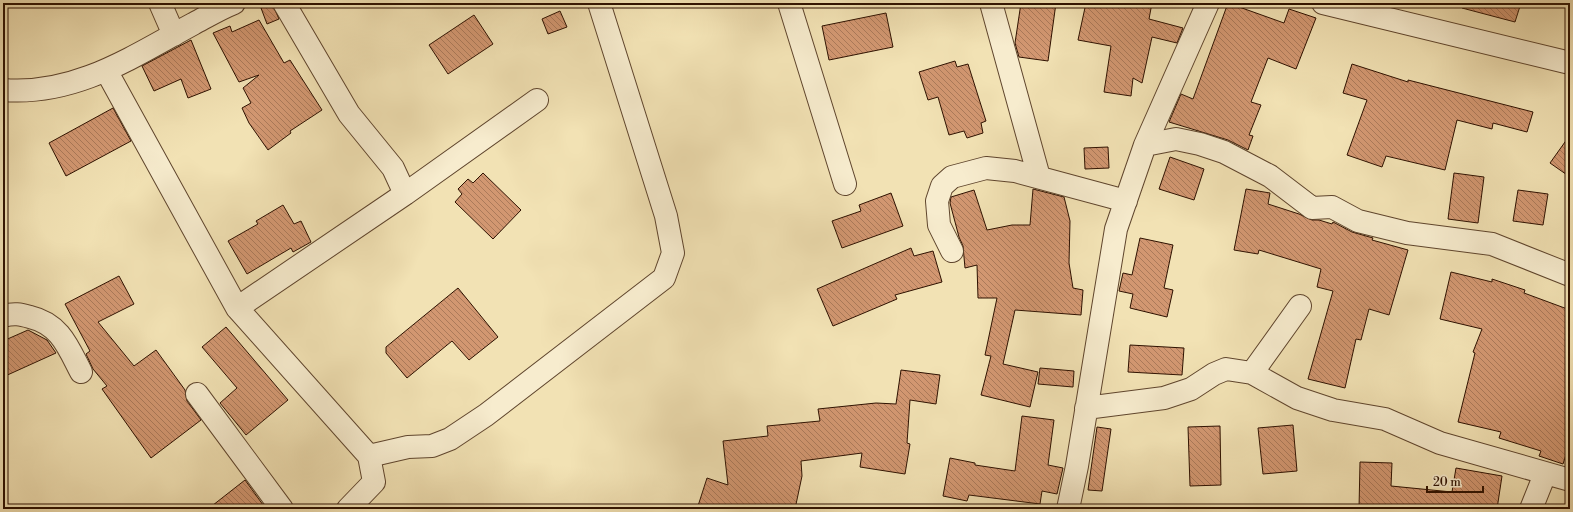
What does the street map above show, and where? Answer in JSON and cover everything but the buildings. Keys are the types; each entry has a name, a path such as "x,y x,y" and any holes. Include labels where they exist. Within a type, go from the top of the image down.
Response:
{"street":[{"path":"160,3 174,35"},
{"path":"3,90 22,92 65,86 107,72 234,3"},
{"path":"284,3 349,114 392,168 405,194"},
{"path":"369,456 408,447 432,446 450,439 486,415 664,278 673,253 666,216 599,3"},
{"path":"789,3 845,184"},
{"path":"991,3 1039,177"},
{"path":"1068,509 1116,229 1145,145 1208,3"},
{"path":"1323,3 1570,63"},
{"path":"107,72 237,308 369,456 374,482 348,509"},
{"path":"237,308 405,194 538,100"},
{"path":"1145,145 1176,139 1200,144 1224,152 1270,176 1312,208 1332,207 1358,221 1407,234 1492,244 1570,275"},
{"path":"952,251 939,225 937,201 942,186 952,177 986,168 1015,171 1126,201"},
{"path":"1252,373 1300,306"},
{"path":"3,316 14,313 44,320 61,335 81,372"},
{"path":"1086,408 1164,398 1191,389 1214,374 1226,369 1252,373 1297,398 1333,410 1385,419 1440,443 1570,480"},
{"path":"197,394 282,509"},
{"path":"1531,509 1545,474"}]}
